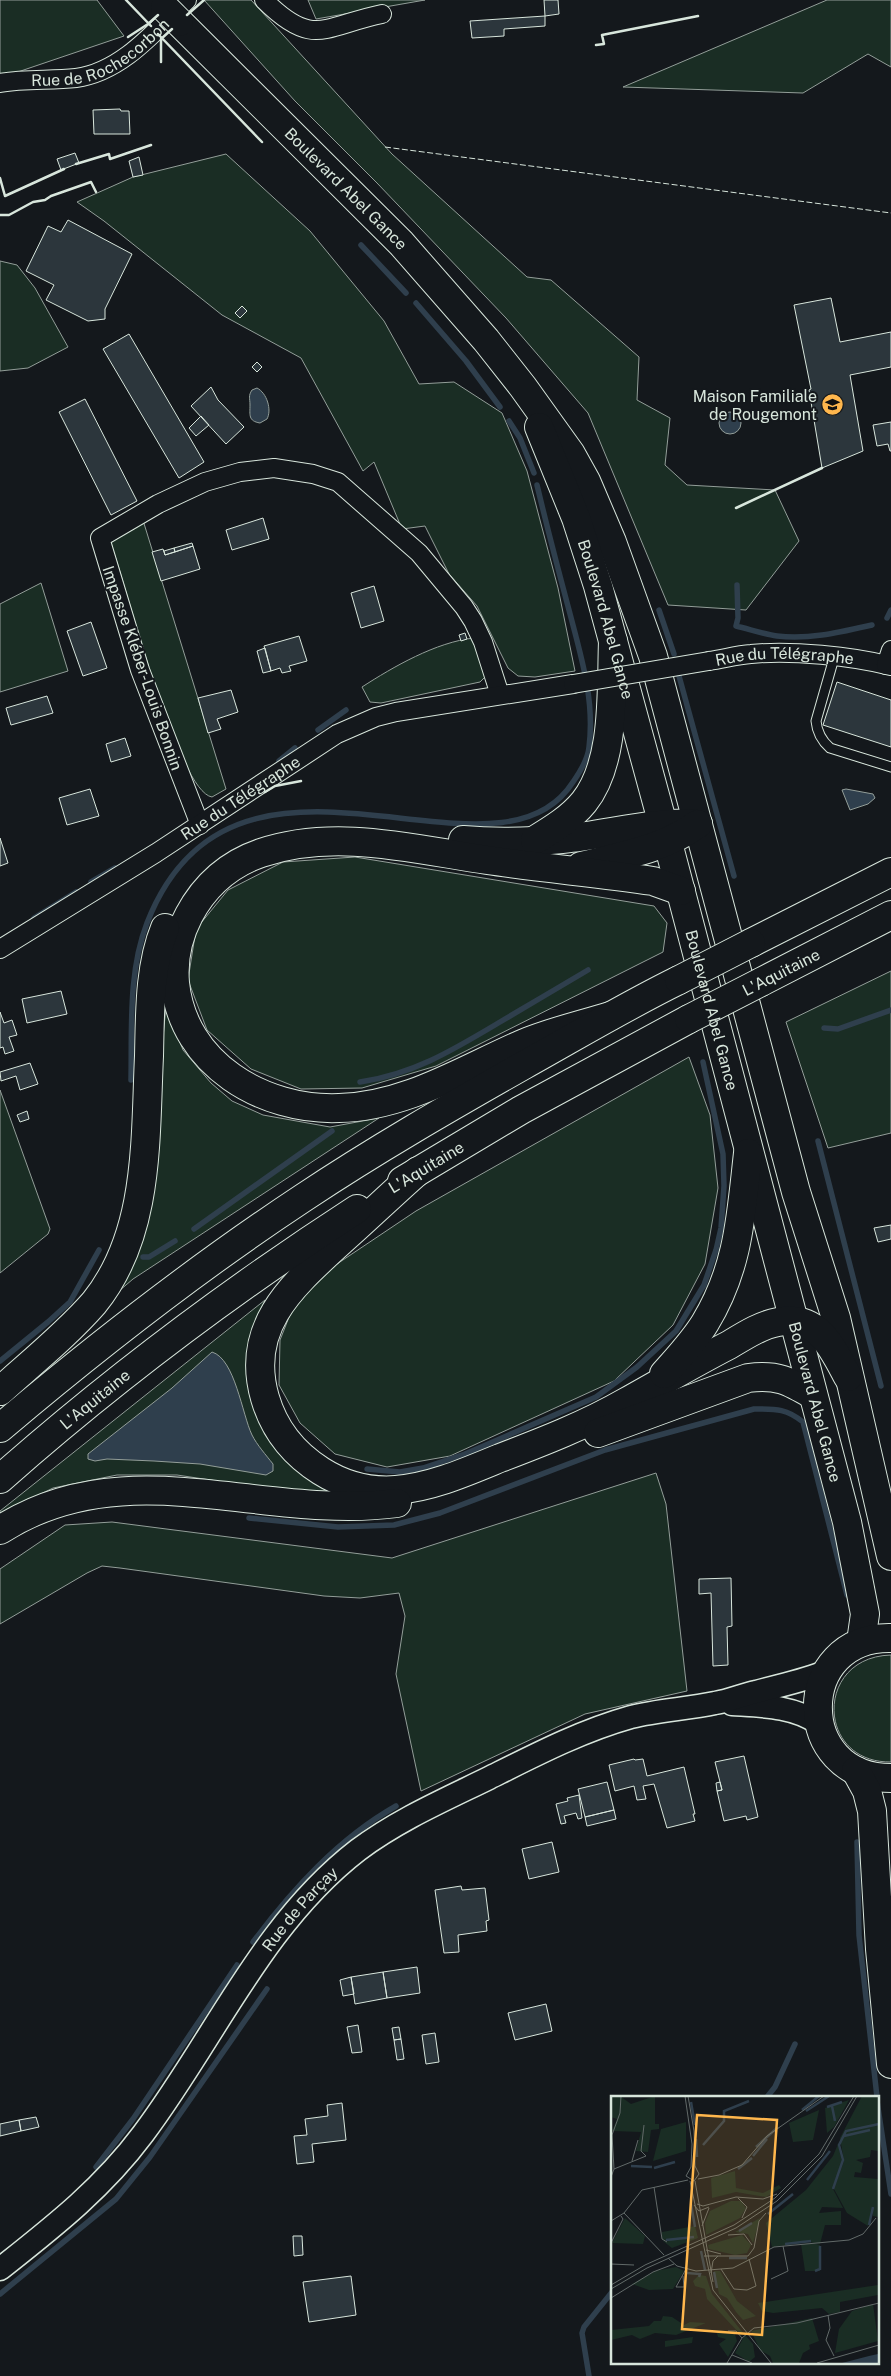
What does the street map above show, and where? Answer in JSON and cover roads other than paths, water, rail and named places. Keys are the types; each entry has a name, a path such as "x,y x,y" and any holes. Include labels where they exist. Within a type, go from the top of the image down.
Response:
{"main road":[{"name":"Boulevard Abel Gance","path":"172,8 401,243 486,340 572,454 612,542 653,656 796,1192 836,1318 848,1377 891,1556"},
{"name":"Boulevard Abel Gance","path":"523,387 576,518 613,641 681,891 748,1153 848,1522 861,1587 865,1622 862,1642"},
{"path":"534,841 584,802 598,779 609,737 613,641"},
{"path":"565,870 665,833 698,824"},
{"path":"0,1391 75,1323 94,1302 111,1276 125,1249 135,1216 145,1153 151,1007 157,954 172,912 196,877 214,861 245,843 272,834 296,830 342,828 474,841 534,841 665,833"},
{"path":"610,1016 525,1042 432,1086 407,1094 362,1107 317,1108 280,1100 242,1085 226,1074 198,1047 182,1015 177,996 175,957 187,919 208,887 222,873 258,854 298,844 342,841 412,848 653,881 681,891"},
{"path":"0,1428 97,1347 174,1288 302,1198 435,1115 610,1016 891,872"},
{"name":"L'Aquitaine","path":"0,1479 77,1414 198,1319 324,1230 521,1110 689,1019 891,915"},
{"path":"656,1384 704,1325 725,1282 738,1241 748,1153"},
{"path":"418,1171 293,1286 274,1313 266,1330 260,1356 264,1397 275,1423 296,1452 329,1476 359,1487 390,1490 420,1486 447,1479 531,1446 624,1404 656,1384 756,1330 775,1322 793,1320 821,1332 848,1377"},
{"path":"0,1530 39,1510 73,1498 128,1490 191,1491 336,1507 370,1507 398,1503 450,1490 581,1439 748,1378 767,1375 781,1378 813,1395"},
{"path":"891,1638 862,1642 842,1654 828,1671 819,1691 818,1723 832,1752 856,1771 868,1776 891,1778"},
{"path":"856,1771 867,1791 872,1811 880,1949 891,2064"}],"street":[{"path":"264,0 282,18 306,30 331,29 357,19 382,14"},
{"name":"Rue de Rochecorbon","path":"0,83 18,79 75,78 92,75 108,68 138,47 172,8"},
{"name":"Impasse Kléber-Louis Bonnin","path":"200,825 140,670 100,538 158,504 205,482 258,469 287,469 313,474 345,486 419,553 464,607 473,620 483,642 500,695"},
{"name":"Rue du Télégraphe","path":"0,950 200,825 337,734 359,723 396,712 751,654 782,653 889,661"},
{"name":"Rue de Parçay","path":"0,2269 70,2213 119,2164 156,2115 260,1958 290,1917 323,1881 358,1851 391,1828 431,1806 570,1739 633,1716 716,1703 788,1685 828,1671"},
{"name":"Rue de Parçay","path":"716,1703 789,1710 804,1714 818,1723"}],"lane":[{"path":"834,658 816,721 816,728 830,748 891,767"}],"water":[{"path":"257,388 261,390 269,407 267,419 260,423 253,421 250,415 250,394 252,390"},
{"path":"730,412 740,419 741,423 734,433 730,434 720,427 719,423 726,413"},
{"path":"846,789 873,794 875,798 868,804 850,810 842,790"},
{"path":"212,1352 227,1365 237,1388 248,1426 259,1446 273,1464 273,1471 266,1475 200,1464 107,1459 95,1461 88,1459 88,1454 172,1388"}],"waterway":[{"path":"361,245 406,293"},
{"path":"416,303 466,361 500,407"},
{"path":"509,421 520,438 534,473"},
{"path":"131,1080 132,1001 141,942 147,923 187,858 239,824 300,812 364,814 427,821 486,824 536,814 576,778 588,752 590,712 586,678 537,485"},
{"path":"737,585 738,618 736,626 772,635 801,637 825,635 872,625"},
{"path":"659,610 674,654"},
{"path":"887,618 891,610"},
{"path":"679,676 734,876"},
{"path":"318,730 346,710"},
{"path":"279,761 295,748"},
{"path":"91,882 115,868"},
{"path":"34,918 76,892"},
{"path":"360,1082 398,1073 433,1060 588,970"},
{"path":"824,1028 838,1029 891,1010"},
{"path":"367,1469 400,1472 423,1468 465,1454 596,1397 637,1367 676,1331 704,1285 721,1228 724,1186 723,1154 703,1062"},
{"path":"194,1229 332,1131"},
{"path":"818,1141 881,1386"},
{"path":"143,1257 149,1257 175,1241"},
{"path":"0,1361 70,1302 99,1250"},
{"path":"249,1518 338,1527 394,1525 440,1513 605,1450 754,1409 774,1409 791,1414 803,1422 847,1595"},
{"path":"253,1942 284,1903 318,1866 355,1834 396,1806"},
{"path":"857,1842 859,1935 877,2096"},
{"path":"96,2167 133,2119 237,1965"},
{"path":"0,2294 116,2199 150,2157 267,1989"},
{"path":"768,2096 775,2087 795,2044"},
{"path":"878,2108 891,2194"},
{"path":"589,2376 582,2333 584,2327 611,2293"}],"place":[{"name":"Maison Familiale de Rougemont","path":"833,405"}]}
